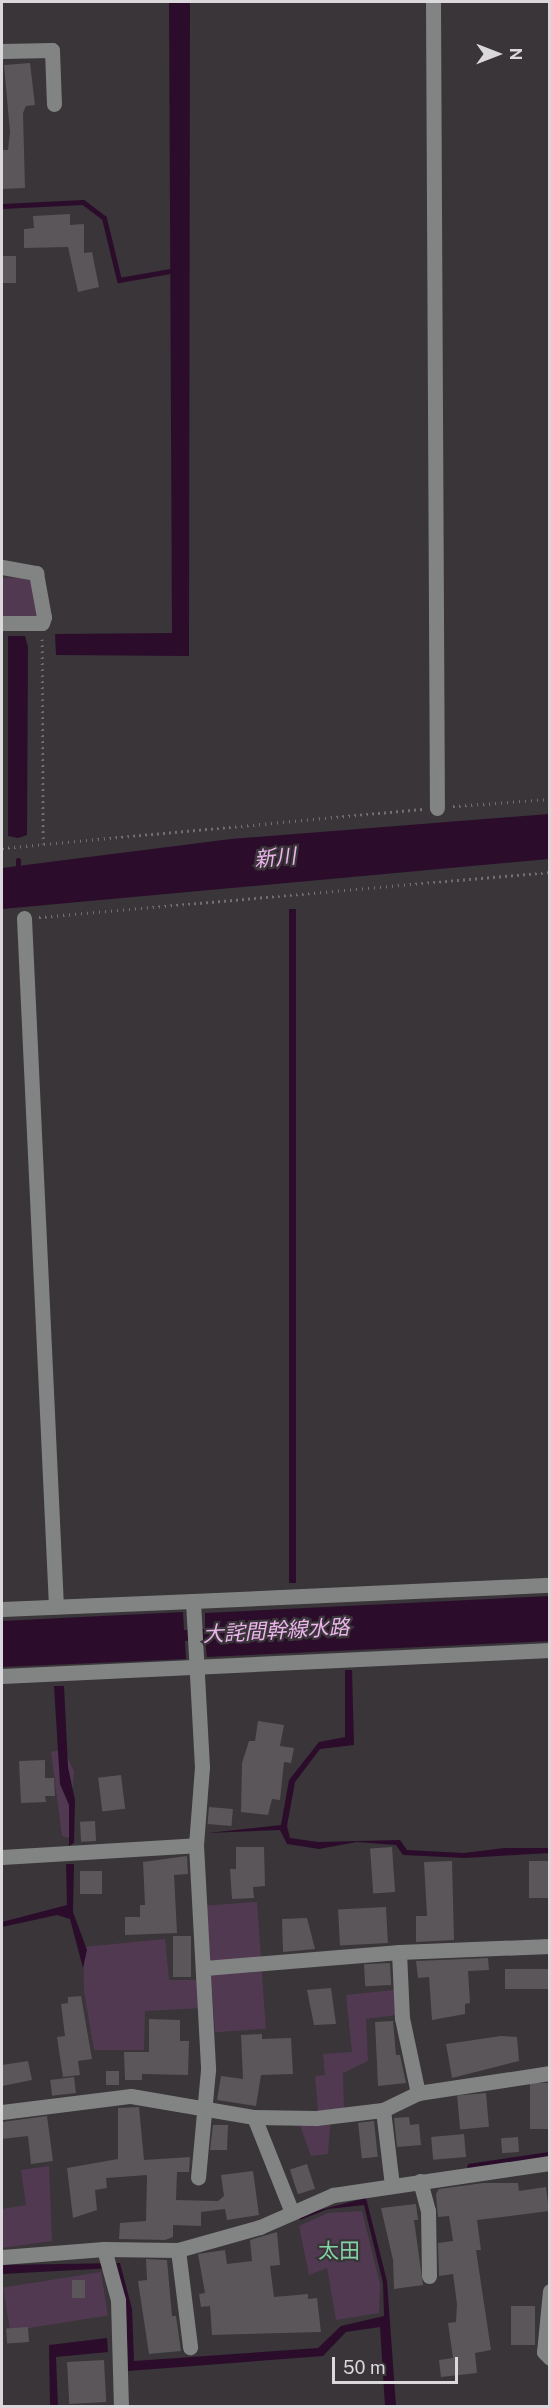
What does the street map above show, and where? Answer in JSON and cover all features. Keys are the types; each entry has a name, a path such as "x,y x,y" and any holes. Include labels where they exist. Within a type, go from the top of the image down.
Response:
{"street":[{"path":"433,2 437,808"},
{"path":"2,51 52,50 54,104"},
{"path":"2,567 36,573 42,623 2,623"},
{"path":"24,918 56,1606"},
{"path":"2,1609 549,1585"},
{"path":"193,1601 202,1767 196,1845 205,1968 205,2107 198,2178"},
{"path":"2,1676 549,1650"},
{"path":"2,1857 196,1845"},
{"path":"205,1968 399,1952 549,1947"},
{"path":"399,1952 402,2018 418,2093"},
{"path":"2,2112 111,2096 205,2107 254,2117 316,2118 383,2110 418,2093 549,2073"},
{"path":"383,2110 392,2185"},
{"path":"254,2117 291,2210"},
{"path":"2,2257 178,2250 260,2227 291,2210 333,2195 549,2164"},
{"path":"420,2181 428,2211 429,2276"},
{"path":"178,2250 190,2347"},
{"path":"105,2253 118,2300 121,2406"},
{"path":"549,2290 544,2352 549,2358"}],"path":[{"path":"42,623 43,844"},
{"path":"2,848 549,799"},
{"path":"24,918 549,872"}],"shaded area":[{"path":"32,577 38,617 2,617 2,578"},
{"path":"63,1749 74,1771 69,1838 62,1836 51,1752"},
{"path":"257,1902 266,2029 215,2032 206,1906"},
{"path":"165,1939 169,1980 199,1980 201,2008 145,2011 144,2050 94,2050 84,1991 83,1947"},
{"path":"394,1990 397,2015 366,2019 368,2061 343,2073 344,2110 331,2115 328,2154 311,2156 298,2120 319,2122 315,2076 325,2075 323,2054 352,2052 346,1995"},
{"path":"49,2166 52,2241 2,2248 2,2209 26,2205 21,2170"},
{"path":"362,2211 380,2284 379,2313 336,2320 327,2268 309,2275 299,2226 328,2213"},
{"path":"101,2272 108,2315 10,2331 3,2287"}],"water":[{"path":"169,2 190,2 189,656 56,655 55,634 172,633"},
{"path":"8,636 25,636 28,647 27,835 18,838 8,836"},
{"name":"新川","path":"549,814 549,859 2,909 2,868 231,839"},
{"path":"289,909 296,909 296,1583 289,1583"},
{"name":"大詫間幹線水路","path":"550,1596 549,1641 207,1657 205,1640 185,1641 186,1659 2,1667 2,1621 183,1612 184,1630 205,1629 205,1613"},
{"path":"345,1670 352,1670 354,1745 320,1749 295,1782 287,1826 290,1838 318,1842 400,1840 407,1850 464,1853 504,1848 549,1848 549,1853 466,1858 403,1855 396,1845 357,1842 319,1849 287,1844 280,1830 208,1833 281,1825 289,1780 319,1742 345,1737"},
{"path":"54,1686 64,1686 68,1767 75,1800 74,1843 69,1846 69,1805 60,1784"},
{"path":"66,1864 74,1864 73,1912 87,1950 83,1968 70,1919 57,1915 2,1927 2,1922 67,1905"},
{"path":"549,2152 549,2157 467,2170 468,2164"},
{"path":"366,2198 387,2281 396,2406 385,2406 380,2327 346,2332 323,2356 128,2371 126,2309 114,2268 2,2274 2,2265 120,2263 132,2309 134,2361 318,2348 341,2326 384,2316 383,2283 364,2205 328,2209 300,2220 300,2215"},
{"path":"107,2338 108,2352 56,2357 58,2406 50,2406 49,2345"}],"building":[{"path":"30,63 35,105 26,106 23,113 25,188 2,189 2,150 8,150 10,132 4,65"},
{"path":"70,214 70,225 84,224 84,253 92,252 99,287 78,292 68,247 24,248 24,229 34,228 33,216"},
{"path":"2,256 16,256 16,283 2,283"},
{"path":"258,1721 284,1725 280,1746 294,1748 291,1763 284,1762 280,1800 272,1799 268,1815 241,1812 242,1763 249,1741 255,1741"},
{"path":"45,1760 45,1778 54,1778 55,1796 45,1796 46,1802 21,1803 19,1761"},
{"path":"121,1775 125,1809 102,1812 98,1778"},
{"path":"209,1807 233,1809 231,1826 208,1824"},
{"path":"95,1821 96,1841 81,1842 80,1822"},
{"path":"236,1847 264,1847 265,1886 253,1887 254,1898 232,1899 230,1869 236,1869"},
{"path":"392,1847 395,1892 373,1893 370,1849"},
{"path":"187,1856 188,1874 174,1875 177,1933 125,1935 125,1917 140,1917 140,1905 145,1905 143,1862"},
{"path":"452,1861 454,1940 416,1942 416,1916 427,1916 424,1862"},
{"path":"529,1861 549,1861 549,1898 529,1898"},
{"path":"80,1871 102,1871 102,1894 80,1894"},
{"path":"386,1907 388,1943 340,1945 338,1910"},
{"path":"307,1918 315,1949 283,1952 282,1919"},
{"path":"173,1936 191,1936 191,1977 173,1977"},
{"path":"488,1958 489,1970 468,1971 470,2003 465,2004 465,2014 432,2020 429,1977 418,1978 416,1961"},
{"path":"390,1963 391,1985 365,1986 364,1964"},
{"path":"505,1969 549,1969 549,1989 505,1989"},
{"path":"331,1988 336,2024 314,2025 307,1990"},
{"path":"81,1996 92,2059 78,2061 80,2075 63,2077 57,2037 65,2036 61,2004 68,2003 68,1997"},
{"path":"149,2019 180,2020 180,2041 189,2041 188,2075 142,2074 142,2080 125,2080 124,2052 149,2052"},
{"path":"393,2021 396,2055 400,2055 406,2083 378,2086 375,2022"},
{"path":"262,2034 262,2039 291,2038 293,2074 261,2075 256,2106 217,2100 221,2076 243,2079 241,2035"},
{"path":"501,2036 517,2037 519,2061 452,2078 446,2044"},
{"path":"28,2061 32,2080 2,2086 2,2065"},
{"path":"106,2071 119,2071 119,2085 106,2085"},
{"path":"74,2077 76,2093 52,2096 50,2080"},
{"path":"530,2083 549,2083 549,2129 530,2129"},
{"path":"486,2093 489,2127 460,2129 457,2096"},
{"path":"139,2107 144,2160 190,2157 189,2172 177,2172 176,2200 218,2201 224,2196 221,2175 253,2171 259,2215 227,2220 225,2209 201,2212 201,2226 173,2225 173,2237 165,2240 119,2239 120,2223 146,2221 147,2175 106,2178 107,2188 95,2190 97,2210 73,2218 67,2168 118,2159 118,2108"},
{"path":"47,2116 53,2161 31,2164 28,2136 2,2139 2,2122"},
{"path":"409,2117 410,2125 419,2124 421,2145 397,2147 394,2118"},
{"path":"374,2121 378,2157 362,2158 358,2123"},
{"path":"213,2125 228,2125 227,2150 210,2150"},
{"path":"464,2134 466,2157 433,2160 431,2137"},
{"path":"518,2137 519,2152 502,2153 501,2138"},
{"path":"307,2164 315,2189 298,2194 290,2170"},
{"path":"483,2183 518,2183 519,2191 546,2187 549,2211 477,2220 481,2250 476,2250 491,2350 475,2353 477,2373 441,2377 439,2360 453,2358 448,2323 456,2322 457,2304 453,2274 439,2276 438,2243 453,2241 449,2216 438,2217 436,2194 439,2189"},
{"path":"416,2204 418,2220 414,2220 423,2285 394,2289 393,2260 381,2208"},
{"path":"277,2232 280,2265 270,2266 274,2297 308,2294 308,2299 317,2298 321,2332 212,2335 210,2306 201,2307 199,2294 205,2293 198,2254 225,2250 227,2264 252,2261 250,2240"},
{"path":"146,2259 167,2260 172,2316 176,2316 181,2351 149,2354 138,2281 147,2280"},
{"path":"72,2280 85,2280 85,2298 72,2298"},
{"path":"511,2306 535,2306 535,2345 511,2345"},
{"path":"28,2327 29,2342 7,2343 6,2329"},
{"path":"104,2360 106,2402 69,2404 67,2362"}],"waterway":[{"path":"2,206 83,202 104,218 119,280 170,271"},
{"path":"18,860 18,873"}],"district":[{"name":"太田","path":"339,2251"}]}
